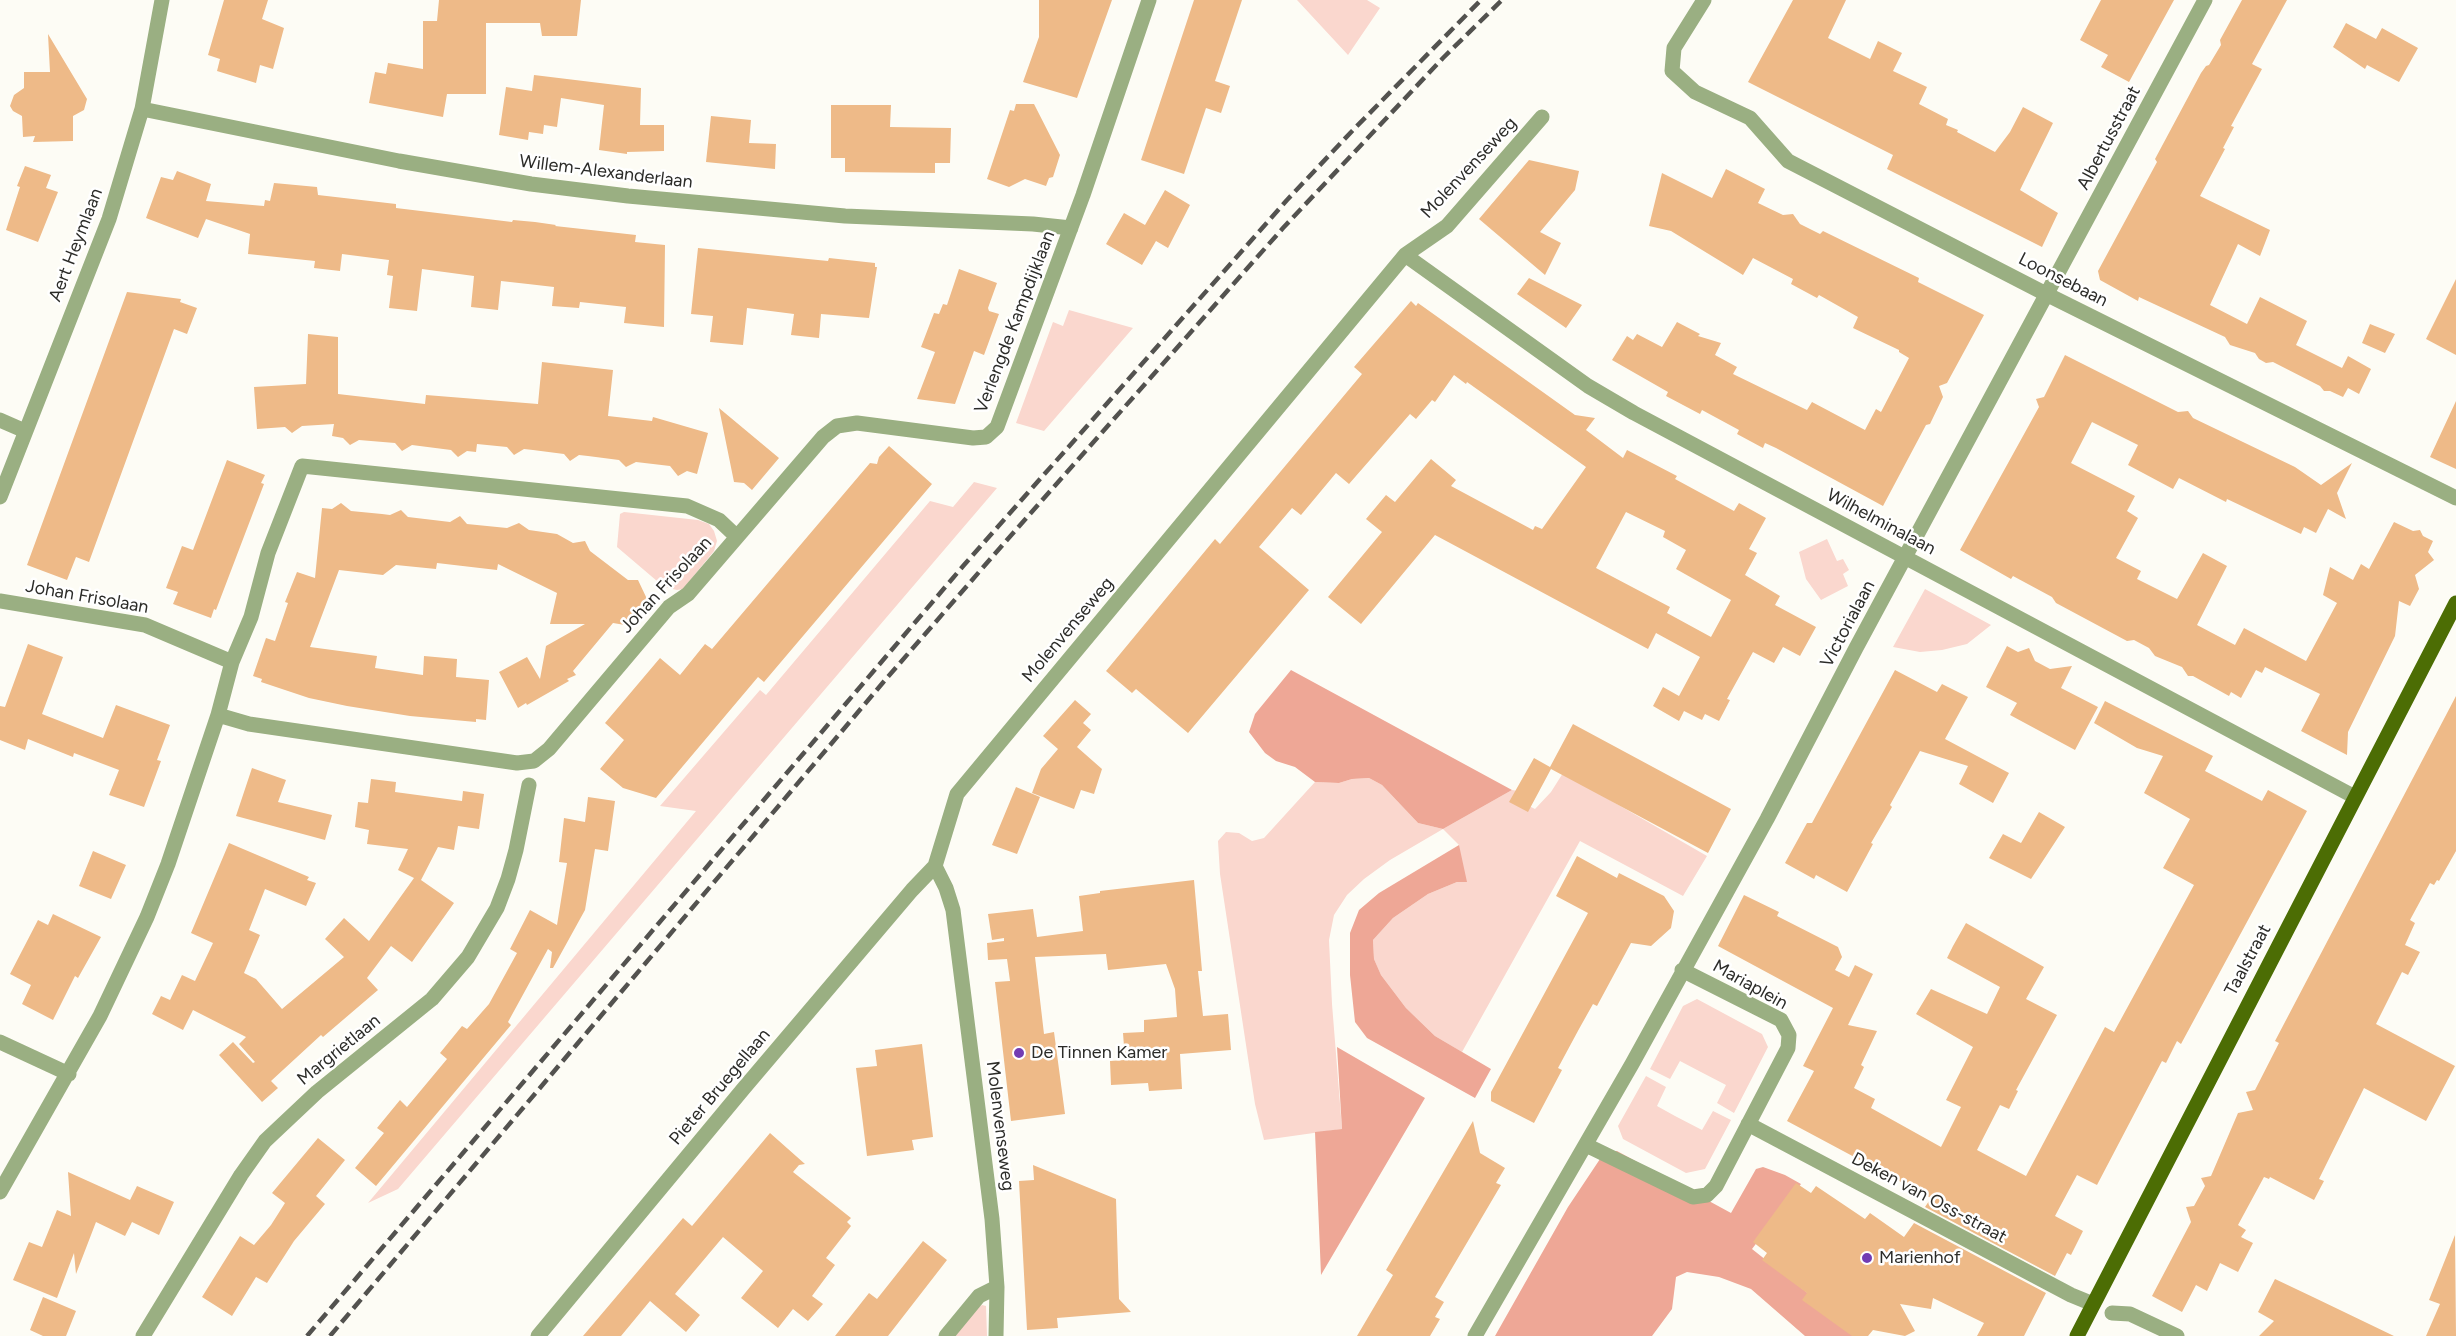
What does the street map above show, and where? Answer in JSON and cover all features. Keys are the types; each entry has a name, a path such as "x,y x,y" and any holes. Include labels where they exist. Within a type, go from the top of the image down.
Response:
{"main road":[{"name":"Taalstraat","path":"2076,1336 2456,603"}],"street":[{"name":"Aert Heymlaan","path":"0,497 109,219 142,109 162,0"},
{"name":"Verlengde Kampdijklaan","path":"736,537 823,437 837,426 857,423 973,438 986,437 997,427 1071,228 1149,0"},
{"name":"Loonsebaan","path":"1704,0 1674,48 1672,71 1695,92 1750,118 1788,161 2046,294 2456,498"},
{"name":"Albertusstraat","path":"2046,294 2205,0"},
{"name":"Willem-Alexanderlaan","path":"142,109 399,161 596,192 845,216 1033,224 1071,228"},
{"name":"Molenvenseweg","path":"996,1336 992,1218 953,910 946,888 935,866 957,795 1405,255 1447,226 1542,117"},
{"name":"Wilhelminalaan","path":"1405,255 1588,386 1634,413 2355,797"},
{"name":"Victorialaan","path":"1682,970 1767,819 2046,294"},
{"path":"0,420 25,431"},
{"name":"Johan Frisolaan","path":"302,466 687,506 718,520 736,537 688,594 669,607 549,749 534,762 517,763 249,724 218,714 232,662 251,617 268,553 302,466"},
{"name":"Johan Frisolaan","path":"0,601 145,625 232,662"},
{"path":"0,1192 100,1016 147,916 168,864 218,714"},
{"name":"Margrietlaan","path":"143,1336 241,1175 265,1141 317,1092 432,999 468,957 497,908 508,879 529,785"},
{"name":"Pieter Bruegellaan","path":"538,1336 684,1159 912,890 935,866"},
{"name":"Mariaplein","path":"1475,1336 1586,1145 1682,970 1781,1020 1789,1035 1788,1048 1716,1186 1707,1195 1693,1197 1586,1145"},
{"path":"0,1042 69,1074"},
{"name":"Deken van Oss-straat","path":"1748,1124 2093,1304"},
{"path":"946,1336 979,1296 996,1287"},
{"path":"2112,1313 2130,1314 2176,1336"}],"shaded area":[{"path":"1297,0 1367,0 1380,8 1348,55"},
{"path":"1069,310 1133,328 1044,431 1016,423 1053,322 1063,326"},
{"path":"974,482 997,488 398,1189 368,1203 696,811 660,806 760,690 766,695 930,501 953,507"},
{"path":"624,512 698,520 709,524 717,541 714,551 683,589 664,587 617,547 620,514"},
{"path":"1827,539 1837,561 1843,559 1849,570 1843,574 1848,586 1821,600 1806,579 1799,552"},
{"path":"1925,589 1991,625 1967,644 1942,650 1920,652 1893,647"},
{"path":"1291,670 1512,790 1443,829 1418,823 1382,785 1369,778 1352,779 1339,783 1315,782 1295,767 1276,761 1265,753 1249,732 1255,714"},
{"path":"1563,773 1707,856 1683,896 1580,841 1462,1052 1435,1036 1406,1008 1381,975 1374,959 1373,940 1393,918 1428,894 1457,882 1459,845 1443,829 1512,790 1518,791 1527,805 1535,809 1551,792"},
{"path":"1369,778 1382,785 1418,823 1443,829 1390,860 1364,879 1347,895 1334,915 1329,940 1342,1129 1264,1140 1255,1104 1220,874 1218,841 1226,832 1239,833 1252,841 1264,838 1315,782 1339,783 1352,779"},
{"path":"1459,845 1467,882 1457,882 1428,894 1393,918 1373,940 1374,959 1381,975 1406,1008 1435,1036 1491,1069 1475,1098 1367,1038 1355,1022 1350,975 1350,933 1359,910 1379,893"},
{"path":"1697,999 1762,1034 1768,1047 1734,1113 1717,1103 1726,1085 1680,1061 1670,1079 1650,1069 1683,1006"},
{"path":"1337,1047 1425,1098 1321,1275 1315,1132 1342,1129"},
{"path":"1646,1076 1666,1087 1657,1106 1702,1130 1713,1111 1731,1120 1705,1169 1686,1173 1623,1139 1618,1126"},
{"path":"1617,1151 1731,1213 1756,1169 1763,1167 1801,1184 1752,1249 1862,1336 1805,1336 1751,1289 1719,1277 1687,1272 1676,1277 1672,1309 1652,1336 1495,1336 1568,1207 1604,1153"},
{"path":"982,1305 986,1306 987,1336 955,1336 978,1308"}],"building":[{"path":"224,0 268,0 262,19 284,28 273,69 260,65 256,83 217,71 220,59 208,55"},
{"path":"439,0 581,0 577,36 542,36 540,23 486,23 486,94 447,94 443,117 369,103 375,72 386,74 388,63 423,69 423,21 437,21"},
{"path":"1039,0 1112,0 1077,98 1023,82 1039,37"},
{"path":"1194,0 1242,0 1215,81 1230,86 1221,113 1206,108 1184,174 1141,160"},
{"path":"1793,0 1846,0 1828,38 1870,59 1878,41 1902,53 1893,71 1927,87 1919,104 1948,119 1946,125 1958,130 1957,132 1995,152 2010,132 2023,107 2053,123 2020,190 2058,213 2042,247 1887,169 1893,155 1748,82"},
{"path":"2101,0 2174,0 2129,82 2101,67 2108,55 2080,40"},
{"path":"2242,0 2287,0 2252,64 2262,69 2231,126 2234,127 2223,148 2225,149 2200,196 2270,230 2260,256 2238,244 2210,305 2247,324 2260,297 2307,321 2296,345 2342,368 2348,356 2371,369 2359,394 2348,388 2343,397 2330,391 2324,391 2320,386 2273,362 2266,363 2255,353 2230,345 2225,337 2139,297 2138,301 2100,280 2098,271 2157,162 2155,159 2201,73 2209,65 2221,45 2220,40"},
{"path":"2346,23 2376,39 2382,28 2418,48 2399,82 2367,65 2365,69 2333,47"},
{"path":"48,34 87,99 84,110 73,116 73,141 33,142 35,136 23,137 22,116 13,111 10,106 14,95 24,88 24,72 50,72"},
{"path":"534,75 641,88 640,125 664,125 664,151 627,152 627,154 599,150 604,105 561,98 557,127 544,125 543,134 529,132 528,140 499,135 506,87 532,91"},
{"path":"1016,104 1034,104 1060,155 1053,177 1049,178 1046,186 1025,179 1009,187 987,179 1010,110 1014,111"},
{"path":"831,105 891,105 890,127 951,128 950,163 935,163 935,173 845,172 845,158 831,158"},
{"path":"711,116 751,120 749,143 776,144 775,169 706,162"},
{"path":"1529,160 1579,171 1575,190 1540,232 1561,243 1545,275 1479,219"},
{"path":"25,166 51,175 46,188 58,192 38,242 6,230 20,187 17,186"},
{"path":"1726,169 1765,189 1758,203 1783,215 1793,214 1800,224 1820,234 1823,231 1919,278 1918,282 1984,315 1947,383 1939,386 1943,397 1883,506 1776,448 1765,443 1763,448 1737,434 1739,430 1702,410 1700,414 1666,396 1668,392 1612,360 1627,336 1633,340 1637,334 1662,347 1677,322 1700,334 1698,336 1721,343 1715,355 1737,367 1733,374 1807,410 1812,402 1865,430 1876,409 1881,412 1909,358 1899,350 1853,328 1858,317 1819,295 1817,298 1791,284 1793,279 1753,258 1743,275 1671,231 1649,226 1662,173 1712,198"},
{"path":"177,171 211,184 206,201 264,206 265,200 270,201 274,183 317,187 318,195 396,204 396,208 636,235 635,242 665,245 664,327 624,323 626,307 580,302 579,308 552,306 554,287 501,281 498,310 471,307 474,276 422,269 417,311 389,308 393,276 387,275 389,260 342,254 340,271 314,268 315,261 248,254 250,234 206,219 198,238 146,218 161,177 173,180"},
{"path":"1165,190 1190,205 1168,248 1156,241 1142,265 1106,244 1124,213 1145,225"},
{"path":"698,248 828,261 829,258 875,263 877,267 869,318 821,314 819,338 791,335 794,314 747,308 743,345 710,342 713,316 691,314"},
{"path":"959,269 997,283 988,308 989,311 999,314 984,355 974,351 955,404 917,399 935,352 921,347 934,313 939,314 943,304 947,305"},
{"path":"1529,278 1582,305 1566,328 1517,294"},
{"path":"2456,279 2456,355 2426,339"},
{"path":"127,292 181,299 180,302 197,308 187,334 174,329 89,562 76,557 67,580 27,565"},
{"path":"1411,301 1416,306 1418,303 1575,415 1595,418 1586,430 1623,458 1627,450 1677,476 1675,479 1734,511 1739,503 1766,518 1749,549 1757,553 1745,575 1780,596 1775,605 1816,627 1800,656 1783,647 1774,663 1753,652 1727,699 1730,700 1719,721 1705,714 1702,720 1684,711 1679,721 1653,706 1663,687 1679,696 1700,657 1656,633 1648,649 1435,535 1361,624 1328,597 1382,532 1366,519 1386,495 1395,502 1431,459 1456,480 1451,486 1533,530 1535,526 1542,529 1586,467 1454,375 1435,402 1432,400 1416,419 1410,414 1349,484 1336,473 1301,515 1292,508 1259,547 1309,590 1188,733 1136,689 1132,693 1106,671 1215,539 1220,544 1362,374 1354,367","holes":["1626,512 1665,531 1663,537 1686,550 1676,569 1731,600 1711,637 1667,613 1670,607 1596,568"]},
{"path":"2370,324 2395,334 2385,353 2362,343"},
{"path":"308,334 338,337 338,394 425,404 426,395 538,404 542,362 613,370 608,416 652,421 653,417 708,433 697,474 687,471 678,476 670,466 636,462 626,467 619,460 579,455 570,461 564,454 524,449 514,455 507,447 477,444 476,452 467,451 458,457 451,450 412,445 402,451 395,443 359,440 350,445 343,438 332,436 334,424 302,426 292,433 285,427 257,429 254,387 306,384"},
{"path":"2065,355 2178,412 2188,411 2193,418 2295,467 2321,485 2352,463 2337,493 2346,519 2328,509 2316,533 2304,527 2301,534 2227,499 2226,502 2179,478 2173,489 2128,465 2138,445 2092,422 2071,463 2135,496 2127,511 2138,518 2116,558 2141,571 2137,579 2177,599 2203,553 2227,566 2197,625 2235,645 2244,628 2306,661 2337,603 2323,595 2330,567 2353,580 2361,564 2369,569 2394,522 2413,531 2420,530 2423,536 2433,541 2428,552 2434,560 2415,575 2419,589 2410,606 2399,601 2395,636 2348,732 2347,755 2301,731 2320,694 2265,667 2262,673 2256,670 2241,698 2231,692 2229,696 2193,676 2188,676 2182,667 2155,656 2149,648 2134,640 2127,641 2056,603 2052,597 2013,576 2011,579 1960,550 2039,407 2036,399 2044,397"},
{"path":"2456,401 2456,469 2430,457"},
{"path":"719,408 779,458 752,490 744,483 734,482"},
{"path":"889,446 932,484 764,682 758,677 656,798 623,788 600,769 624,740 605,723 660,658 680,675 705,644 712,649 870,463 877,464 879,457"},
{"path":"227,460 265,475 261,483 264,484 211,618 173,604 178,592 166,588 182,546 193,550"},
{"path":"341,503 351,511 390,515 401,510 408,517 450,522 460,516 467,524 507,528 519,523 529,530 557,534 573,543 585,541 590,551 628,580 638,580 647,599 625,625 613,623 573,671 576,675 567,679 569,681 518,708 499,672 527,657 540,679 546,646 585,624 550,624 557,593 498,564 497,570 437,563 436,569 396,565 383,575 339,570 310,647 377,656 375,668 423,675 424,656 457,659 456,677 489,680 486,720 476,719 476,722 410,716 347,706 309,698 261,682 262,679 253,676 266,638 275,641 288,603 285,602 297,572 315,578 322,508 332,509"},
{"path":"28,644 63,657 42,714 103,738 116,705 170,725 157,760 161,761 144,807 109,795 119,770 74,753 73,757 28,739 25,750 0,740 0,706 5,707"},
{"path":"2007,646 2018,652 2029,648 2035,661 2050,669 2072,666 2061,688 2098,707 2075,750 2010,715 2017,703 1986,687"},
{"path":"1895,670 1937,692 1942,684 1968,697 1945,739 2009,773 1993,803 1959,784 1968,766 1920,751 1890,805 1892,807 1847,892 1816,875 1814,879 1785,863 1807,823 1812,823"},
{"path":"2456,696 2456,851 2439,881 2437,880 2434,885 2430,883 2410,920 2415,923 2405,945 2420,952 2408,975 2402,972 2376,1024 2455,1066 2426,1121 2364,1088 2319,1179 2324,1181 2314,1200 2270,1177 2269,1179 2264,1177 2238,1225 2246,1230 2241,1237 2253,1243 2238,1272 2220,1263 2207,1291 2196,1285 2182,1312 2152,1296 2191,1222 2186,1207 2194,1206 2205,1186 2201,1178 2211,1176 2238,1113 2253,1110 2246,1092 2255,1090 2279,1043 2275,1041"},
{"path":"1075,700 1091,714 1083,723 1091,730 1077,747 1102,769 1094,794 1081,790 1074,809 1032,793 1041,769 1058,749 1043,736"},
{"path":"2105,701 2213,756 2205,771 2262,801 2268,790 2307,811 2181,1044 2177,1041 2166,1063 2162,1061 2097,1185 2077,1175 2055,1216 2083,1231 2071,1255 2067,1253 2055,1276 1925,1207 1931,1198 1787,1121 1814,1071 1803,1066 1833,1008 1718,946 1744,895 1779,912 1777,916 1838,947 1842,957 1835,970 1849,977 1855,965 1873,974 1848,1025 1877,1031 1861,1065 1864,1067 1854,1088 1875,1099 1871,1108 1941,1147 1961,1107 1946,1100 1973,1047 1916,1014 1931,989 1987,1014 2000,987 1947,958 1966,923 2044,967 2026,999 2057,1015 2016,1090 2018,1091 2009,1109 2000,1105 1977,1150 2026,1176 2105,1027 2114,1032 2194,885 2163,868 2190,819 2144,793 2163,756 2137,748 2094,723"},
{"path":"1573,724 1731,809 1708,853 1551,769 1528,812 1509,802 1534,758 1550,767"},
{"path":"252,768 286,780 278,802 332,815 325,840 236,816"},
{"path":"371,779 396,782 395,792 462,801 463,791 484,794 479,829 458,826 454,850 438,847 421,880 454,903 412,962 391,946 367,978 378,990 323,1037 321,1035 271,1081 278,1088 262,1102 219,1055 233,1042 253,1063 255,1062 239,1044 246,1037 193,1010 183,1030 152,1014 161,996 170,1000 182,975 195,981 213,943 191,933 229,843 309,877 307,880 316,883 306,906 265,889 249,930 260,935 244,973 256,979 282,1009 344,957 325,939 344,918 369,941 414,878 398,870 408,849 367,844 369,830 355,827 358,802 368,803"},
{"path":"1016,787 1040,797 1017,854 992,845"},
{"path":"588,797 615,801 608,851 595,849 585,910 553,968 550,968 552,952 548,949 508,1022 511,1025 376,1186 355,1168 384,1133 377,1128 400,1100 407,1107 447,1059 440,1053 462,1026 467,1029 489,1004 517,953 510,949 530,910 557,925 567,863 559,862 564,818 585,822"},
{"path":"2039,812 2065,827 2031,879 1989,858 2003,834 2021,843"},
{"path":"93,851 126,865 111,899 79,886"},
{"path":"1577,856 1617,878 1619,873 1664,896 1674,911 1671,928 1651,946 1631,943 1597,1006 1593,1004 1579,1029 1558,1068 1562,1070 1534,1123 1491,1101 1491,1092 1588,913 1556,896"},
{"path":"1194,880 1202,971 1198,971 1203,1016 1228,1014 1231,1050 1180,1054 1182,1089 1149,1091 1148,1083 1111,1085 1110,1061 1125,1060 1123,1033 1144,1032 1144,1020 1177,1017 1175,989 1166,964 1108,970 1106,954 1035,957 1044,1034 1054,1032 1065,1114 1011,1121 995,982 1010,981 1007,959 988,960 987,943 1004,941 1004,938 992,940 988,914 1033,909 1037,937 1083,931 1079,896 1100,893 1100,891"},
{"path":"53,914 101,937 78,978 75,976 53,1020 22,1004 31,985 10,974 38,920 48,925"},
{"path":"922,1044 933,1137 912,1140 914,1150 867,1156 856,1068 877,1066 875,1050"},
{"path":"1473,1121 1480,1153 1505,1168 1496,1183 1501,1185 1435,1297 1444,1302 1435,1317 1440,1319 1430,1336 1357,1336 1393,1275 1386,1270"},
{"path":"770,1133 805,1164 799,1165 793,1172 851,1218 847,1222 851,1226 826,1258 835,1265 812,1296 823,1304 808,1321 793,1309 778,1328 741,1298 763,1271 723,1237 675,1294 700,1315 686,1332 650,1301 621,1336 583,1336 683,1218 692,1226"},
{"path":"318,1138 345,1160 316,1196 325,1204 294,1241 267,1283 256,1277 232,1316 202,1297 240,1236 254,1245 271,1225 285,1203 272,1193"},
{"path":"1033,1165 1116,1199 1119,1299 1131,1312 1057,1318 1058,1328 1027,1330 1019,1181 1034,1180"},
{"path":"68,1172 130,1200 137,1186 174,1202 159,1235 132,1222 125,1236 96,1222 76,1274 74,1253 57,1298 13,1280 29,1242 42,1247 57,1210 71,1216"},
{"name":"Marienhof","path":"1796,1183 1811,1193 1816,1186 1865,1219 1870,1213 1904,1237 1914,1223 2046,1293 2024,1336 1977,1336 1984,1323 1933,1298 1931,1309 1900,1304 1915,1331 1905,1336 1873,1330 1868,1336 1852,1336 1802,1300 1807,1293 1762,1260 1767,1253 1753,1242"},
{"path":"2455,1235 2456,1336 2426,1336 2440,1304 2429,1300"},
{"path":"923,1241 947,1260 888,1336 835,1336 869,1293 877,1299"},
{"path":"2275,1279 2394,1336 2259,1336 2274,1321 2258,1312"},
{"path":"43,1297 76,1311 66,1336 43,1336 30,1330"}],"railway":[{"path":"307,1336 964,565 1287,200 1481,0"},
{"path":"330,1336 886,679 1006,541 1283,228 1443,58 1502,0"}],"place":[{"name":"De Tinnen Kamer","path":"1019,1053"},
{"name":"Marienhof","path":"1867,1258"}]}
